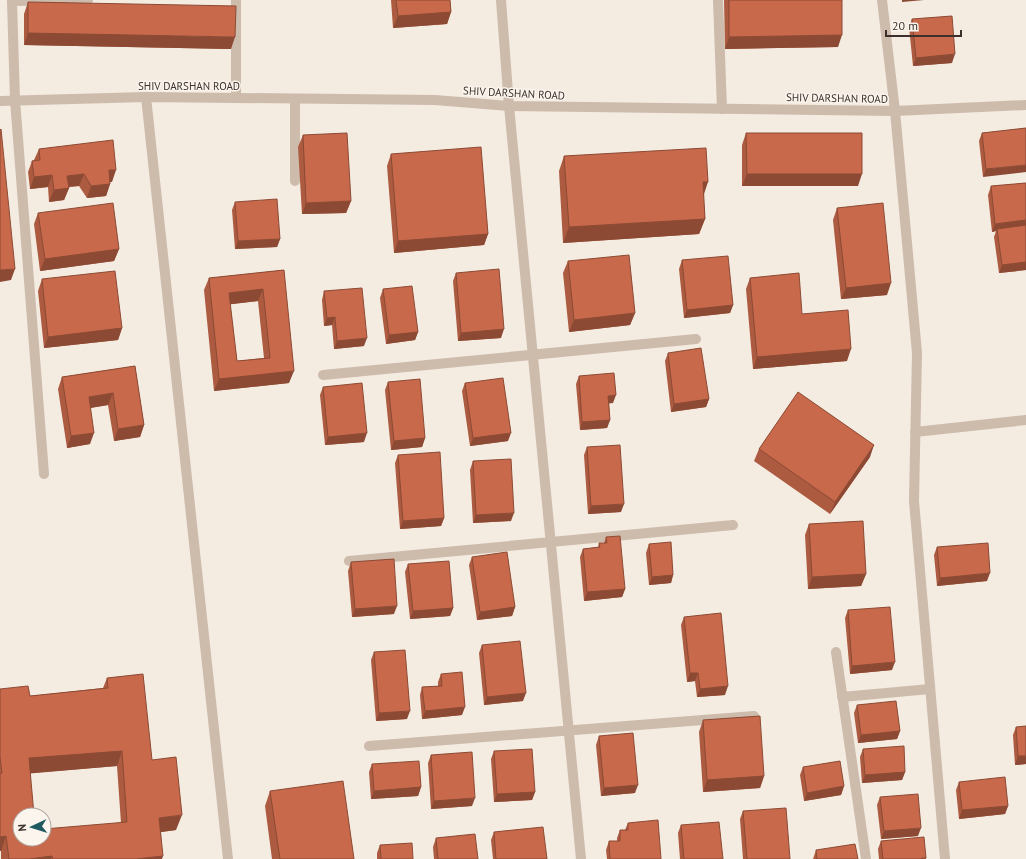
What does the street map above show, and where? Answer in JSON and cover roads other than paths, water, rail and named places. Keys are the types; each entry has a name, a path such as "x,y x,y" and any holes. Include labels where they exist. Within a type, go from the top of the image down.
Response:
{"street":[{"path":"44,474 15,100 12,1 88,0"},
{"path":"236,0 236,98"},
{"path":"501,0 509,106 582,859"},
{"path":"718,0 722,109"},
{"path":"882,0 895,111 917,353 914,501 945,859"},
{"path":"146,98 228,859"},
{"name":"SHIV DARSHAN ROAD","path":"0,101 146,98 435,100 509,106 895,111 1026,105"},
{"path":"295,99 295,181"},
{"path":"323,375 696,339"},
{"path":"916,432 1026,420"},
{"path":"349,561 734,525"},
{"path":"836,652 866,859"},
{"path":"842,697 930,689"},
{"path":"368,746 754,716"}]}
